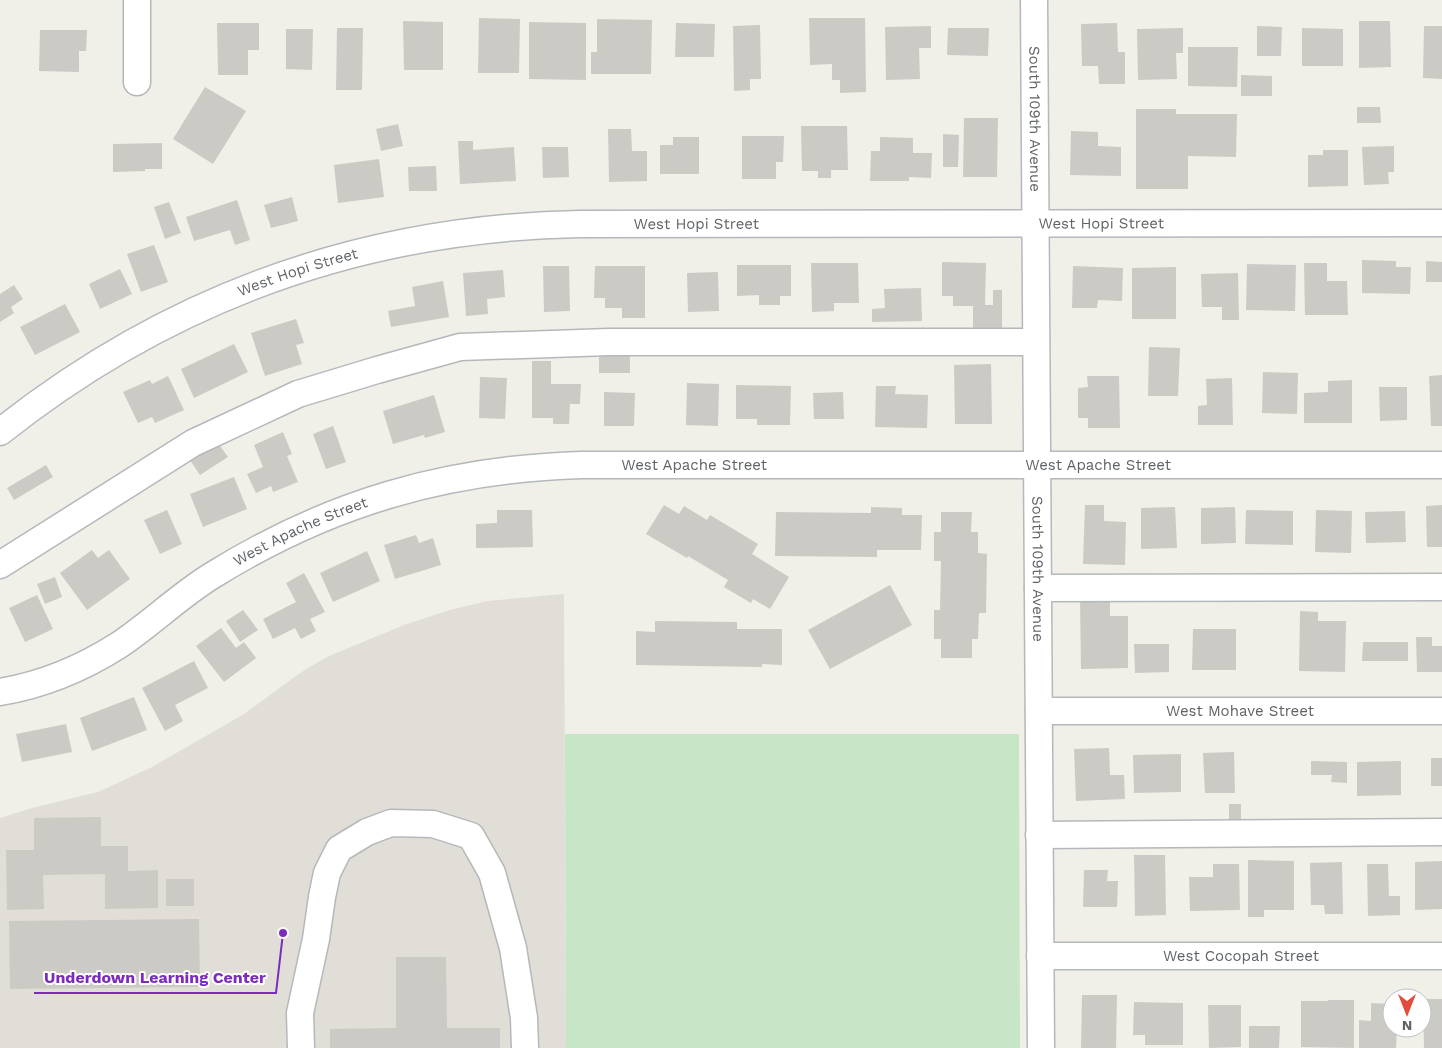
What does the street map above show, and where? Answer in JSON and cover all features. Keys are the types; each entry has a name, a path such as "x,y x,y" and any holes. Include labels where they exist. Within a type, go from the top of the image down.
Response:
{"street":[{"path":"137,0 137,82"},
{"name":"South 109th Avenue","path":"1034,0 1040,1048"},
{"name":"West Hopi Street","path":"0,432 39,402 92,366 171,321 223,297 284,274 381,246 449,234 547,224 1442,223"},
{"path":"0,565 193,443 298,394 460,348 609,342 1036,342"},
{"name":"West Apache Street","path":"0,692 38,683 82,666 138,631 199,584 237,560 290,532 344,509 424,484 480,473 558,466 1442,465"},
{"path":"1038,588 1442,587"},
{"name":"West Mohave Street","path":"1039,711 1442,711"},
{"path":"301,1048 300,1013 316,939 327,872 339,849 367,832 391,823 433,824 471,836 492,873 513,948 524,1018 525,1048"},
{"path":"1039,835 1442,832"},
{"name":"West Cocopah Street","path":"1040,956 1442,956"}],"shaded area":[{"path":"564,594 566,1048 0,1048 0,818 98,792 152,767 244,714 300,673 327,657 404,625 450,610 487,601"}],"green space":[{"path":"565,734 1019,734 1020,1048 566,1048"}],"building":[{"path":"479,18 520,19 519,73 478,73"},
{"path":"809,18 865,18 866,92 840,93 840,80 832,80 832,64 810,65"},
{"path":"597,19 652,20 651,74 591,74 591,52 597,52"},
{"path":"403,21 443,22 443,70 404,70"},
{"path":"1359,21 1390,21 1391,67 1359,68"},
{"path":"529,22 586,23 586,80 529,79"},
{"path":"217,23 259,23 259,50 248,50 248,75 218,75"},
{"path":"676,23 715,24 714,57 675,57"},
{"path":"1117,23 1118,52 1125,52 1125,84 1099,84 1098,66 1082,66 1081,24"},
{"path":"760,25 761,79 750,79 750,90 734,91 733,26"},
{"path":"931,26 931,48 919,48 920,79 886,80 885,27"},
{"path":"1257,26 1282,27 1281,56 1257,56"},
{"path":"1424,26 1442,26 1442,79 1423,78"},
{"path":"337,28 363,28 362,90 336,90"},
{"path":"948,28 989,28 988,56 947,55"},
{"path":"1183,28 1183,53 1176,53 1177,79 1138,80 1137,29"},
{"path":"1302,28 1343,29 1343,66 1302,66"},
{"path":"286,29 313,29 312,70 286,69"},
{"path":"40,30 87,30 86,51 79,51 79,72 39,71"},
{"path":"1188,47 1238,47 1237,87 1188,86"},
{"path":"1241,75 1272,76 1272,96 1241,96"},
{"path":"205,87 246,111 213,164 173,139"},
{"path":"1357,107 1380,107 1381,123 1357,123"},
{"path":"1136,109 1176,109 1176,114 1237,114 1236,157 1188,156 1188,189 1136,189"},
{"path":"964,118 998,118 997,177 963,177"},
{"path":"398,124 403,146 381,151 376,129"},
{"path":"801,126 847,126 848,170 831,170 831,178 818,178 818,171 802,171"},
{"path":"608,129 631,129 632,151 647,151 647,181 609,182"},
{"path":"1071,131 1098,132 1098,146 1121,147 1121,176 1070,175"},
{"path":"943,134 959,135 958,167 943,167"},
{"path":"742,136 784,136 783,162 776,162 776,179 742,179"},
{"path":"673,137 699,137 699,174 660,174 660,145 673,145"},
{"path":"880,137 913,138 913,153 932,153 931,178 909,177 909,181 870,181 871,151 880,151"},
{"path":"458,141 473,141 473,150 514,147 516,181 460,184"},
{"path":"162,143 162,169 113,172 113,144"},
{"path":"1394,146 1394,172 1388,172 1389,184 1364,185 1362,147"},
{"path":"542,147 568,147 569,177 543,178"},
{"path":"1323,150 1348,150 1348,186 1308,187 1308,155 1323,155"},
{"path":"379,159 384,197 338,203 334,165"},
{"path":"436,166 437,191 409,191 408,167"},
{"path":"292,197 298,221 271,228 264,205"},
{"path":"237,200 250,240 235,245 230,230 194,241 186,217"},
{"path":"169,202 181,233 165,239 154,207"},
{"path":"154,245 168,282 141,292 127,254"},
{"path":"1362,260 1396,261 1396,267 1411,267 1410,294 1362,293"},
{"path":"1426,261 1442,262 1442,282 1426,282"},
{"path":"942,262 986,263 985,305 993,305 993,290 1002,290 1002,328 973,328 973,306 953,306 953,296 942,296"},
{"path":"811,263 858,263 859,303 834,303 834,311 812,312"},
{"path":"1304,263 1327,263 1327,281 1347,281 1348,315 1305,315"},
{"path":"1247,264 1296,265 1295,311 1246,310"},
{"path":"737,265 791,265 791,296 780,296 780,305 759,305 759,295 737,296"},
{"path":"543,266 569,266 570,311 544,312"},
{"path":"595,266 645,266 645,318 622,318 622,308 605,308 605,298 594,298"},
{"path":"1073,266 1123,268 1122,301 1098,300 1097,308 1072,308"},
{"path":"1176,267 1176,319 1132,319 1132,268"},
{"path":"120,269 132,294 100,309 89,284"},
{"path":"503,270 505,297 487,299 488,314 466,316 463,273"},
{"path":"718,272 719,311 688,312 687,273"},
{"path":"1238,273 1239,320 1222,320 1222,307 1202,307 1201,274"},
{"path":"443,281 449,317 391,327 388,311 415,306 412,287"},
{"path":"14,285 23,299 11,307 14,313 0,322 0,294"},
{"path":"921,288 922,321 872,322 872,309 885,308 884,289"},
{"path":"65,304 80,332 35,355 20,327"},
{"path":"296,319 304,343 296,345 302,364 265,376 251,333"},
{"path":"234,344 248,372 194,398 181,369"},
{"path":"1149,347 1180,348 1178,396 1148,396"},
{"path":"630,348 630,373 599,373 599,349"},
{"path":"532,361 551,361 551,384 581,384 580,404 570,404 569,424 553,424 553,418 532,418"},
{"path":"991,364 992,424 955,424 954,365"},
{"path":"1263,372 1298,373 1297,414 1262,413"},
{"path":"1442,375 1442,426 1431,426 1429,376"},
{"path":"168,376 184,410 155,423 152,417 138,423 123,392 150,380 152,384"},
{"path":"1087,376 1119,376 1120,428 1088,428 1088,418 1078,418 1078,388 1088,387"},
{"path":"480,377 507,378 505,419 479,418"},
{"path":"1232,378 1233,425 1198,425 1198,406 1207,405 1206,379"},
{"path":"1352,380 1352,423 1304,423 1304,393 1328,392 1328,381"},
{"path":"687,383 719,384 718,426 686,425"},
{"path":"736,385 791,386 790,425 757,425 757,419 736,419"},
{"path":"876,386 896,386 895,394 928,395 927,428 875,427"},
{"path":"1379,387 1407,387 1407,420 1380,421"},
{"path":"604,392 635,393 634,426 604,426"},
{"path":"843,392 844,419 814,419 813,393"},
{"path":"434,395 445,432 425,438 424,435 393,444 383,411"},
{"path":"333,426 346,462 326,469 313,434"},
{"path":"283,432 292,454 287,456 298,482 273,492 271,486 256,493 247,474 263,467 254,445"},
{"path":"218,443 228,457 200,475 190,460"},
{"path":"46,465 53,477 14,500 7,488"},
{"path":"234,477 247,509 203,527 190,494"},
{"path":"664,505 679,514 684,506 707,520 710,515 758,544 752,554 789,577 770,609 753,599 751,603 724,587 728,580 646,534"},
{"path":"1085,505 1104,505 1104,521 1126,522 1125,565 1083,564"},
{"path":"1442,505 1442,547 1427,547 1426,506"},
{"path":"871,507 902,508 902,515 922,515 921,550 877,550 877,557 775,556 776,512 871,513"},
{"path":"1175,507 1177,548 1141,549 1141,508"},
{"path":"1235,507 1236,543 1201,544 1201,508"},
{"path":"167,510 182,544 160,554 144,520"},
{"path":"497,510 532,510 533,547 476,548 476,524 497,523"},
{"path":"1246,510 1293,511 1293,545 1245,544"},
{"path":"1316,510 1352,511 1351,553 1315,552"},
{"path":"1405,511 1406,542 1366,543 1365,512"},
{"path":"941,512 972,512 971,532 978,532 978,553 987,554 986,613 979,613 978,639 972,639 972,658 941,658 941,639 934,639 934,610 940,610 941,561 934,561 934,532 941,532"},
{"path":"416,535 419,543 433,538 441,565 395,579 384,545"},
{"path":"92,550 98,558 109,550 130,579 87,610 60,573"},
{"path":"367,551 380,581 333,602 320,573"},
{"path":"304,573 325,612 310,619 316,631 301,639 295,628 273,639 263,619 296,602 286,583"},
{"path":"55,577 62,597 45,604 37,584"},
{"path":"890,585 912,625 830,669 808,630"},
{"path":"37,595 53,629 25,642 9,608"},
{"path":"1080,598 1110,598 1110,616 1128,616 1128,668 1081,669"},
{"path":"243,610 258,630 240,642 226,621"},
{"path":"1300,611 1318,612 1318,621 1346,621 1345,672 1299,671"},
{"path":"655,621 737,622 737,629 782,629 782,665 762,664 762,667 636,665 636,631 655,632"},
{"path":"221,628 236,648 244,642 256,658 224,682 196,646"},
{"path":"1193,629 1236,629 1236,670 1192,670"},
{"path":"1416,637 1432,637 1432,646 1442,646 1442,672 1417,672"},
{"path":"1363,642 1408,642 1408,661 1362,661"},
{"path":"1134,644 1169,644 1169,672 1135,673"},
{"path":"194,661 208,688 175,705 183,721 165,731 142,688"},
{"path":"134,697 147,730 92,751 80,718"},
{"path":"66,724 72,752 22,762 16,734"},
{"path":"1109,748 1110,775 1124,775 1125,799 1076,801 1074,749"},
{"path":"1234,752 1235,793 1205,793 1203,753"},
{"path":"1181,754 1181,792 1134,793 1133,755"},
{"path":"1431,758 1442,758 1442,786 1431,786"},
{"path":"1311,761 1347,762 1347,783 1331,782 1332,775 1311,775"},
{"path":"1401,761 1401,795 1357,796 1357,762"},
{"path":"1229,804 1241,804 1241,823 1229,823"},
{"path":"101,817 101,846 128,846 128,871 158,870 158,908 105,909 105,874 43,875 44,909 7,910 6,850 34,850 34,818"},
{"path":"1134,855 1165,855 1166,915 1135,916"},
{"path":"1248,860 1294,861 1294,910 1264,910 1264,917 1248,917"},
{"path":"1442,861 1442,909 1415,910 1415,862"},
{"path":"1342,862 1343,914 1325,914 1324,905 1311,905 1310,863"},
{"path":"1213,864 1239,864 1240,910 1190,911 1189,877 1213,877"},
{"path":"1367,864 1388,864 1389,896 1400,896 1400,915 1368,916"},
{"path":"1084,870 1108,870 1107,881 1118,881 1117,907 1083,907"},
{"path":"166,879 194,879 194,906 166,906"},
{"path":"199,919 200,987 10,989 9,921"},
{"path":"396,957 446,957 447,1028 500,1028 500,1048 330,1048 330,1029 396,1028"},
{"path":"1082,995 1117,995 1116,1048 1081,1048"},
{"path":"1432,999 1442,999 1442,1048 1424,1048 1424,1038 1432,1038"},
{"path":"1354,1000 1354,1048 1301,1047 1301,1001"},
{"path":"1134,1002 1183,1003 1183,1045 1145,1045 1145,1035 1133,1035"},
{"path":"1371,1003 1382,1004 1382,1038 1396,1038 1396,1048 1359,1048 1359,1020 1371,1021"},
{"path":"1208,1005 1241,1005 1241,1047 1209,1048"},
{"path":"1249,1026 1280,1026 1279,1048 1249,1048"}],"place":[{"name":"Underdown Learning Center","path":"283,933"}]}
